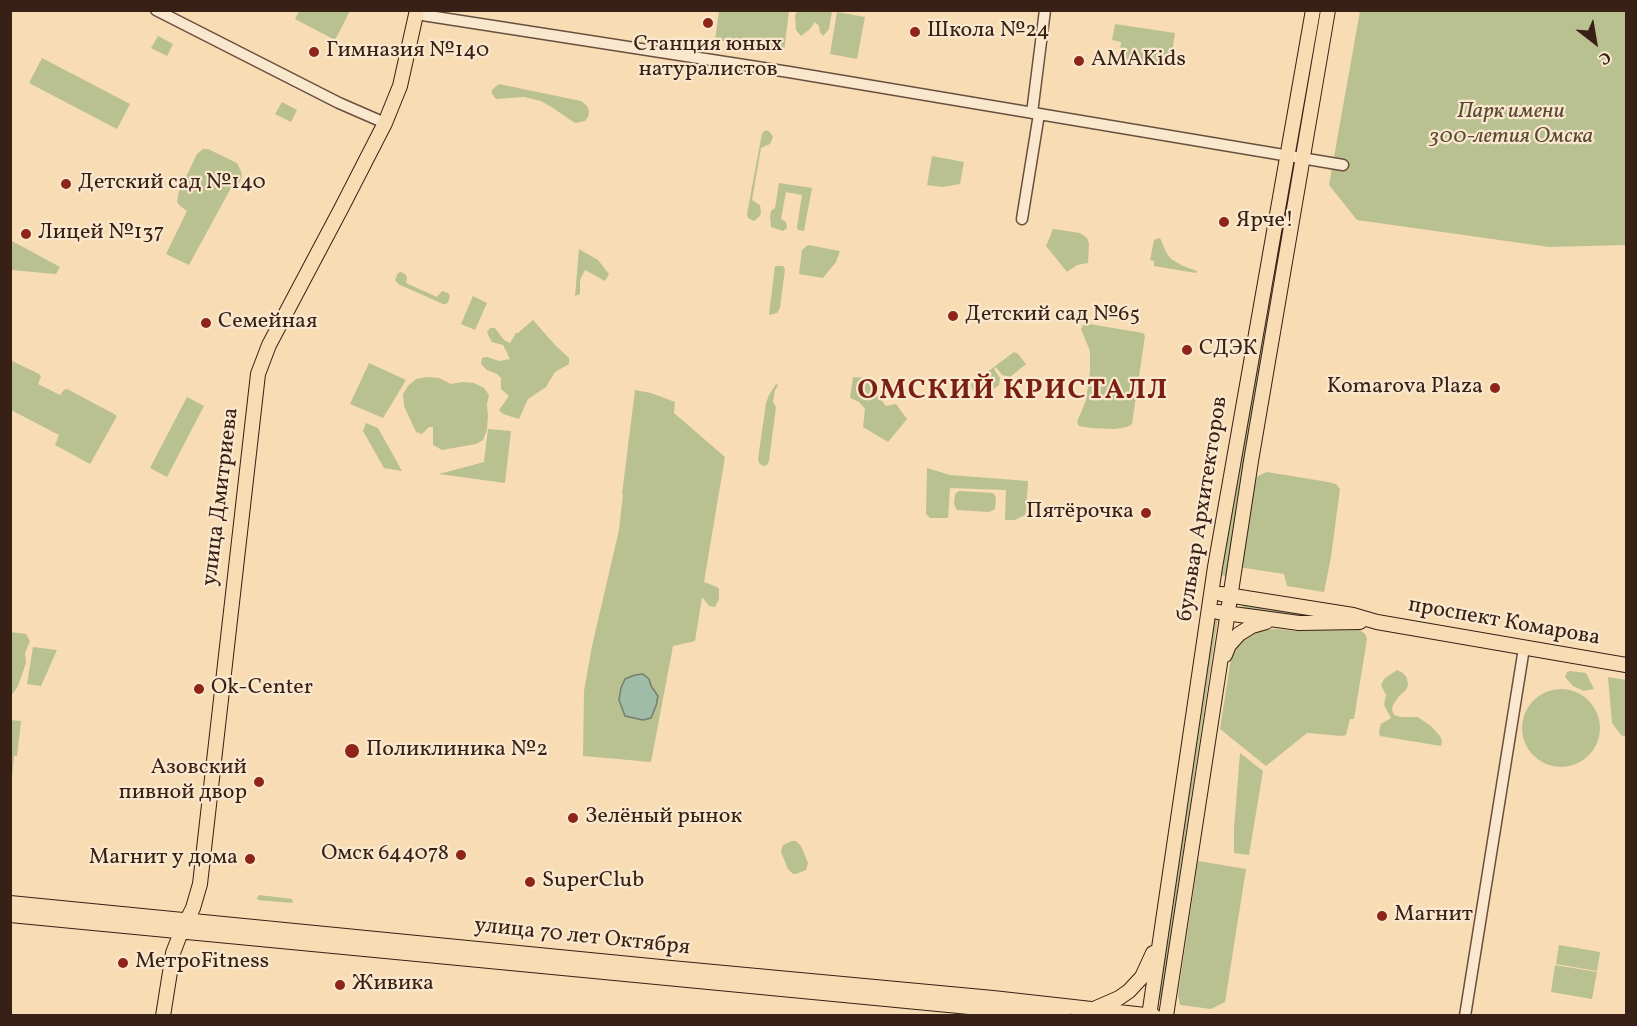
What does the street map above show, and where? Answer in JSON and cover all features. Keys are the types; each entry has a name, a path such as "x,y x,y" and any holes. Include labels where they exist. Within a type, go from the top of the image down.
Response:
{"main road":[{"name":"бульвар Архитекторов","path":"1166,1016 1251,461 1295,157 1313,10"},
{"name":"бульвар Архитекторов","path":"1149,1015 1208,610 1233,462 1295,157 1328,10"},
{"name":"улица Дмитриева","path":"163,1016 173,953 198,896 200,884 258,374 269,345 385,123 400,86 416,12"},
{"name":"проспект Комарова","path":"1211,592 1353,615 1374,621 1626,665"},
{"name":"проспект Комарова","path":"1208,610 1309,623 1374,621"},
{"path":"1218,670 1229,645 1239,634 1252,626 1272,620"},
{"name":"улица 70 лет Октября","path":"10,903 184,926 1063,1016"},
{"name":"улица 70 лет Октября","path":"10,915 184,926 1095,1008 1154,1016"},
{"path":"1095,1008 1126,994 1142,977 1161,934"}],"street":[{"path":"156,10 344,105 385,123"},
{"path":"1022,219 1036,114 1045,10"},
{"path":"416,12 779,70 1343,165"},
{"path":"1465,1016 1524,648"}],"green space":[{"path":"299,10 350,11 335,40 295,19"},
{"path":"719,11 789,11 784,51 715,40"},
{"path":"797,11 832,11 829,29 823,36 815,22 801,36 796,30"},
{"name":"Парк имени 300-летия Омска","path":"1360,11 1626,11 1626,245 1549,247 1357,220 1329,185"},
{"path":"837,12 865,17 857,59 830,54"},
{"path":"1115,24 1175,33 1170,66 1119,58 1121,42 1112,40"},
{"path":"158,36 173,44 167,56 151,48"},
{"path":"42,58 130,104 117,129 29,83"},
{"path":"499,84 581,101 587,106 588,117 585,121 575,123 541,101 524,97 496,99 492,90"},
{"path":"282,102 297,110 291,122 275,114"},
{"path":"766,130 773,137 770,144 761,148 752,200 760,205 761,212 754,221 748,218 747,214 762,133"},
{"path":"203,149 208,149 237,163 242,177 237,188 232,186 189,265 166,254 187,211 177,202 179,191 197,154"},
{"path":"932,156 964,162 960,184 942,187 927,185"},
{"path":"779,183 812,188 804,231 798,230 797,227 802,195 786,192 781,219 786,222 787,228 783,231 771,227 770,216 771,211 775,208"},
{"path":"1053,229 1080,233 1087,238 1088,263 1077,265 1067,272 1046,246"},
{"path":"1160,238 1171,259 1197,271 1196,273 1154,266 1154,261 1150,260 1154,240"},
{"path":"10,240 60,267 56,274 11,270"},
{"path":"808,245 840,251 836,262 823,278 799,274 802,250"},
{"path":"579,249 598,260 609,274 605,281 585,270 580,280 580,294 575,296"},
{"path":"775,266 783,266 785,269 780,308 777,313 770,315 769,314"},
{"path":"398,273 406,275 406,283 437,297 442,291 448,293 450,296 448,302 443,304 398,284 395,280"},
{"path":"1268,293 1272,294 1226,576 1220,575"},
{"path":"473,296 487,303 475,330 461,324"},
{"path":"533,320 569,358 569,364 555,372 546,387 528,399 519,419 503,414 499,410 509,396 501,389 501,378 481,364 482,358 487,357 499,361 510,359 503,345 492,342 487,332 490,328 495,328 504,340 510,343 516,333 519,333"},
{"path":"1083,325 1143,333 1145,336 1132,424 1127,427 1091,428 1079,426 1077,422 1086,400 1090,372 1090,351 1081,329"},
{"path":"1014,352 1026,364 1010,377 1002,375 996,367 994,369 1000,378 999,385 980,399 971,384"},
{"path":"10,360 39,374 41,376 38,384 60,395 67,389 116,415 90,464 55,445 59,435 11,410"},
{"path":"369,363 406,380 383,418 350,404"},
{"path":"853,377 864,378 886,406 896,404 907,419 888,442 863,427 865,409 859,402 850,398"},
{"path":"439,378 451,384 474,383 484,388 489,395 487,430 483,440 476,444 442,450 433,445 433,427 429,427 422,434 416,432 404,406 403,394 416,379"},
{"path":"776,384 778,385 773,402 776,407 769,461 763,466 758,459 766,403"},
{"path":"635,390 675,402 674,413 725,457 704,582 719,589 719,599 715,607 709,606 702,597 695,641 673,646 651,762 583,756 584,691 619,530"},
{"path":"187,397 204,406 167,477 150,468"},
{"path":"366,423 378,428 402,471 384,468 363,431"},
{"path":"488,429 511,431 505,483 439,474 484,462"},
{"path":"927,468 950,475 1028,481 1025,515 1015,520 1005,520 1006,490 950,488 948,518 930,518 926,514"},
{"path":"1267,472 1328,482 1336,484 1340,489 1324,592 1287,586 1284,574 1238,567 1252,483 1258,476"},
{"path":"959,491 993,493 996,497 995,509 989,512 957,510 954,504 955,494"},
{"path":"1244,603 1318,617 1296,617 1242,609"},
{"path":"1215,616 1218,617 1161,1000 1158,1000"},
{"path":"1355,629 1365,634 1367,639 1354,719 1350,719 1346,735 1307,733 1266,766 1220,729 1233,651 1246,637 1262,630 1294,631"},
{"path":"10,632 26,634 30,641 25,653 26,663 18,686 11,696"},
{"path":"33,647 57,650 41,686 27,684"},
{"path":"1397,670 1407,678 1408,685 1393,705 1394,715 1418,717 1440,736 1441,746 1380,736 1381,724 1391,718 1384,705 1386,695 1381,685 1384,679"},
{"path":"1570,671 1586,673 1594,689 1584,691 1573,686 1565,677"},
{"path":"1608,677 1626,680 1626,737 1621,735 1612,723"},
{"path":"1561,689 1576,692 1589,700 1597,713 1600,728 1597,743 1589,756 1576,764 1561,767 1546,764 1533,756 1525,743 1522,728 1525,713 1533,700 1546,692"},
{"path":"10,720 21,721 12,778 10,778"},
{"path":"1240,753 1263,771 1249,855 1234,853"},
{"path":"796,841 801,846 808,863 806,870 796,874 788,869 781,852 783,845"},
{"path":"1198,861 1246,869 1225,1002 1211,1009 1180,1005 1178,995"},
{"path":"259,895 292,899 293,903 258,900"},
{"path":"1559,945 1600,952 1597,971 1556,964"},
{"path":"1555,965 1597,972 1592,999 1551,992"}],"shaded area":[{"path":"643,674 649,679 658,696 651,718 643,720 625,716 619,700 625,679"}],"place":[{"name":"Станция юных натуралистов","path":"708,23"},
{"name":"Школа №24","path":"915,32"},
{"name":"Гимназия №140","path":"314,52"},
{"name":"AMAKids","path":"1079,61"},
{"name":"Детский сад №140","path":"66,184"},
{"name":"Ярче!","path":"1224,222"},
{"name":"Лицей №137","path":"26,234"},
{"name":"Детский сад №65","path":"953,316"},
{"name":"Семейная","path":"206,323"},
{"name":"СДЭК","path":"1187,350"},
{"name":"Komarova Plaza","path":"1495,388"},
{"name":"Пятёрочка","path":"1146,513"},
{"name":"Ok-Center","path":"199,689"},
{"name":"Поликлиника №2","path":"352,751"},
{"name":"Азовский пивной двор","path":"259,782"},
{"name":"Зелёный рынок","path":"573,818"},
{"name":"Омск 644078","path":"461,855"},
{"name":"Магнит у дома","path":"250,859"},
{"name":"SuperClub","path":"530,882"},
{"name":"Магнит","path":"1382,916"},
{"name":"МетроFitness","path":"123,963"},
{"name":"Живика","path":"340,985"}],"district":[{"name":"ОМСКИЙ КРИСТАЛЛ","path":"1013,393"}]}
